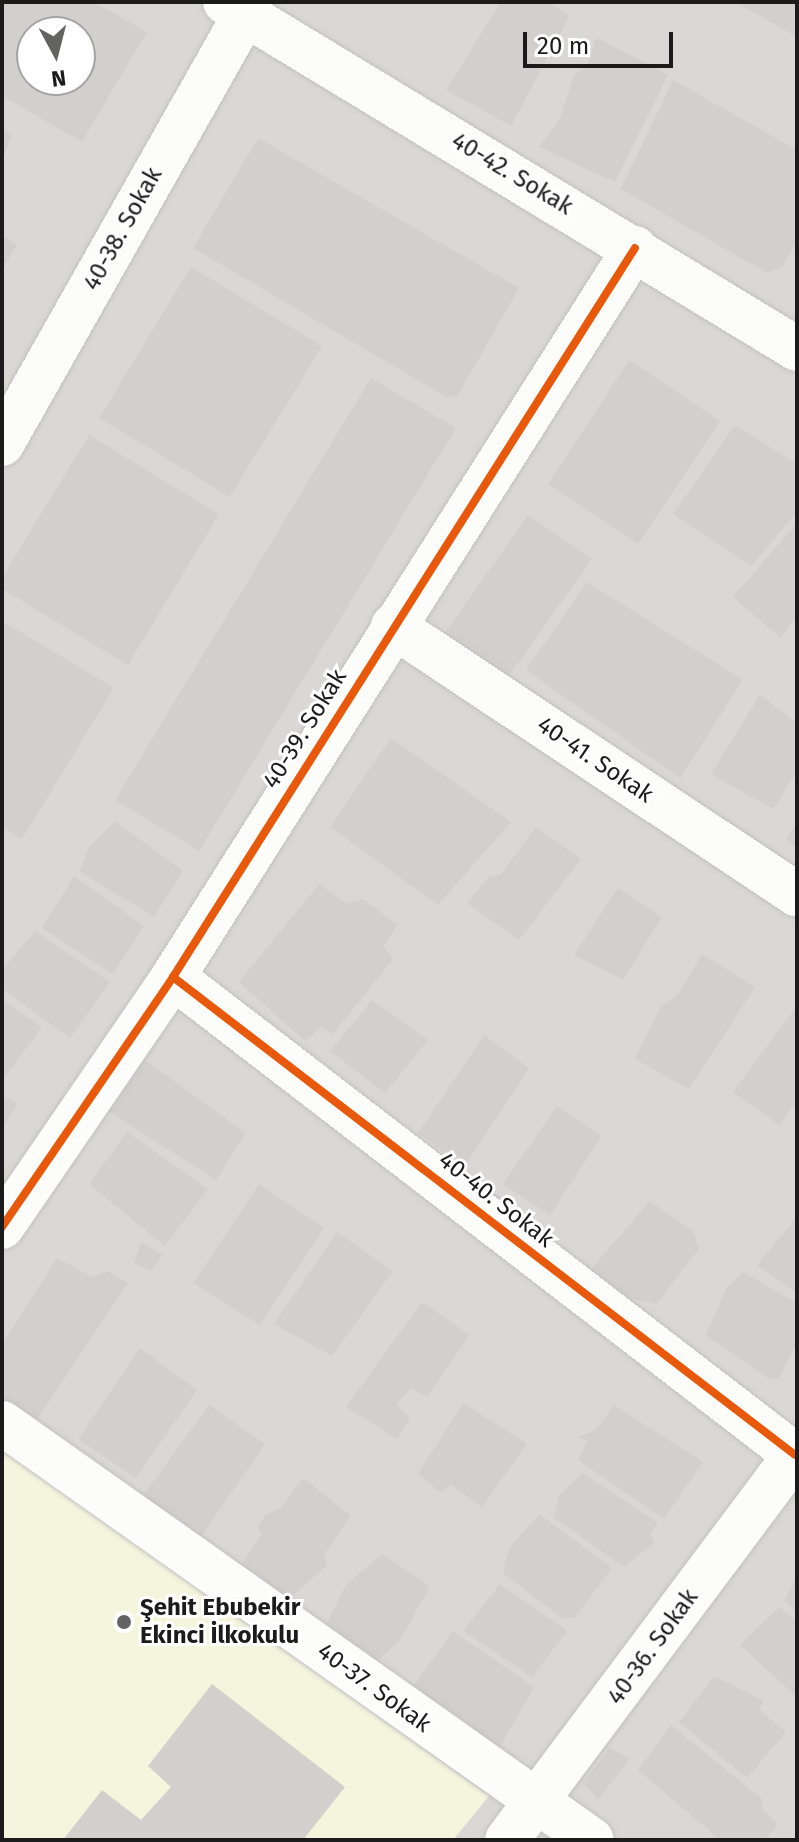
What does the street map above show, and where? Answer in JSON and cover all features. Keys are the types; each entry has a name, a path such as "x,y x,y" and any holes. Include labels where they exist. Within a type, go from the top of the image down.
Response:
{"street":[{"name":"40-42. Sokak","path":"235,8 797,349"},
{"name":"40-38. Sokak","path":"2,444 235,8"},
{"name":"40-39. Sokak","path":"2,1227 173,977 635,248"},
{"name":"40-41. Sokak","path":"393,626 797,894"},
{"name":"40-40. Sokak","path":"173,977 796,1454"},
{"name":"40-37. Sokak","path":"2,1423 537,1805 592,1840"},
{"name":"40-36. Sokak","path":"507,1840 537,1805 796,1454"}],"shaded area":[{"path":"2,2 797,2 797,1840 2,1840"},
{"name":"Şehit Ebubekir Ekinci İlkokulu","path":"2,1448 489,1796 453,1840 2,1840"}],"building":[{"path":"2,2 94,2 147,32 82,142 2,96"},
{"path":"501,2 547,2 570,15 511,126 446,90"},
{"path":"735,2 797,2 797,37"},
{"path":"596,37 668,75 615,182 539,147 560,118 574,75 588,63"},
{"path":"673,80 797,150 797,242 782,267 767,273 621,189"},
{"path":"2,128 12,135 2,161"},
{"path":"258,138 519,288 458,395 448,398 193,248"},
{"path":"2,235 17,245 2,270"},
{"path":"191,267 322,346 230,497 99,418"},
{"path":"629,360 720,421 638,544 548,484"},
{"path":"371,378 456,428 199,851 115,800"},
{"path":"735,425 797,464 797,512 751,566 673,514"},
{"path":"89,435 219,514 128,665 2,589 2,578"},
{"path":"528,515 592,559 504,683 440,640"},
{"path":"797,523 797,615 781,638 733,597"},
{"path":"587,582 743,680 680,778 526,670"},
{"path":"2,621 114,688 22,839 2,827"},
{"path":"760,695 797,723 797,772 773,809 711,774"},
{"path":"391,738 511,822 438,905 330,827"},
{"path":"115,821 183,871 154,917 80,872 88,848"},
{"path":"797,822 797,847 786,840"},
{"path":"536,827 581,859 519,940 467,903 489,876 501,874"},
{"path":"74,876 144,926 113,974 42,928"},
{"path":"319,884 347,904 363,899 398,925 383,946 393,959 333,1034 321,1027 305,1041 239,982"},
{"path":"618,888 662,917 623,980 574,955"},
{"path":"35,931 110,982 70,1038 2,989 2,970"},
{"path":"702,954 755,987 689,1089 635,1059 661,1007 679,993"},
{"path":"2,999 42,1028 2,1080"},
{"path":"372,1000 428,1040 385,1093 330,1051"},
{"path":"797,1006 797,1101 779,1125 733,1092"},
{"path":"484,1035 529,1068 465,1166 418,1133"},
{"path":"138,1055 246,1133 216,1180 100,1106"},
{"path":"2,1095 17,1104 2,1129"},
{"path":"557,1106 602,1136 550,1215 503,1184"},
{"path":"127,1132 208,1189 165,1246 89,1184"},
{"path":"259,1184 324,1228 260,1325 193,1283"},
{"path":"650,1201 693,1231 699,1249 656,1304 625,1297 591,1269"},
{"path":"797,1217 797,1293 757,1265"},
{"path":"337,1232 393,1271 332,1356 274,1324"},
{"path":"141,1242 163,1255 151,1271 134,1263"},
{"path":"57,1258 93,1277 108,1271 128,1283 31,1429 2,1404 2,1344"},
{"path":"743,1272 797,1303 797,1343 779,1378 769,1379 706,1335 726,1289"},
{"path":"422,1302 470,1335 427,1397 411,1388 396,1405 410,1418 397,1439 346,1407"},
{"path":"140,1348 197,1390 136,1478 78,1439"},
{"path":"464,1403 527,1444 482,1507 451,1485 441,1493 418,1473"},
{"path":"209,1405 265,1444 198,1541 140,1500"},
{"path":"614,1405 703,1462 664,1519 578,1460 587,1441 579,1437 596,1430"},
{"path":"582,1473 658,1523 650,1534 655,1542 624,1567 553,1517 559,1496"},
{"path":"303,1478 351,1516 324,1554 327,1565 283,1605 238,1569 262,1534 257,1528 265,1515 280,1509"},
{"path":"539,1514 612,1568 575,1617 563,1619 503,1573 509,1548"},
{"path":"382,1554 430,1586 401,1639 375,1663 326,1625 345,1586"},
{"path":"797,1577 797,1612 784,1601"},
{"path":"500,1584 567,1631 532,1677 463,1631"},
{"path":"779,1607 797,1621 797,1697 740,1645"},
{"path":"453,1631 534,1687 497,1752 406,1696"},
{"path":"714,1676 764,1701 759,1710 786,1732 747,1778 679,1722"},
{"path":"212,1684 345,1787 303,1840 63,1840 102,1790 141,1820 171,1787 148,1766"},
{"path":"671,1725 762,1799 762,1809 778,1824 765,1840 720,1840 638,1770"},
{"path":"610,1748 630,1758 598,1800 583,1783"}],"cycle path":[{"path":"2,1227 173,977 635,248"},
{"path":"173,977 795,1455"}],"place":[{"name":"Şehit Ebubekir Ekinci İlkokulu","path":"124,1622"}]}
